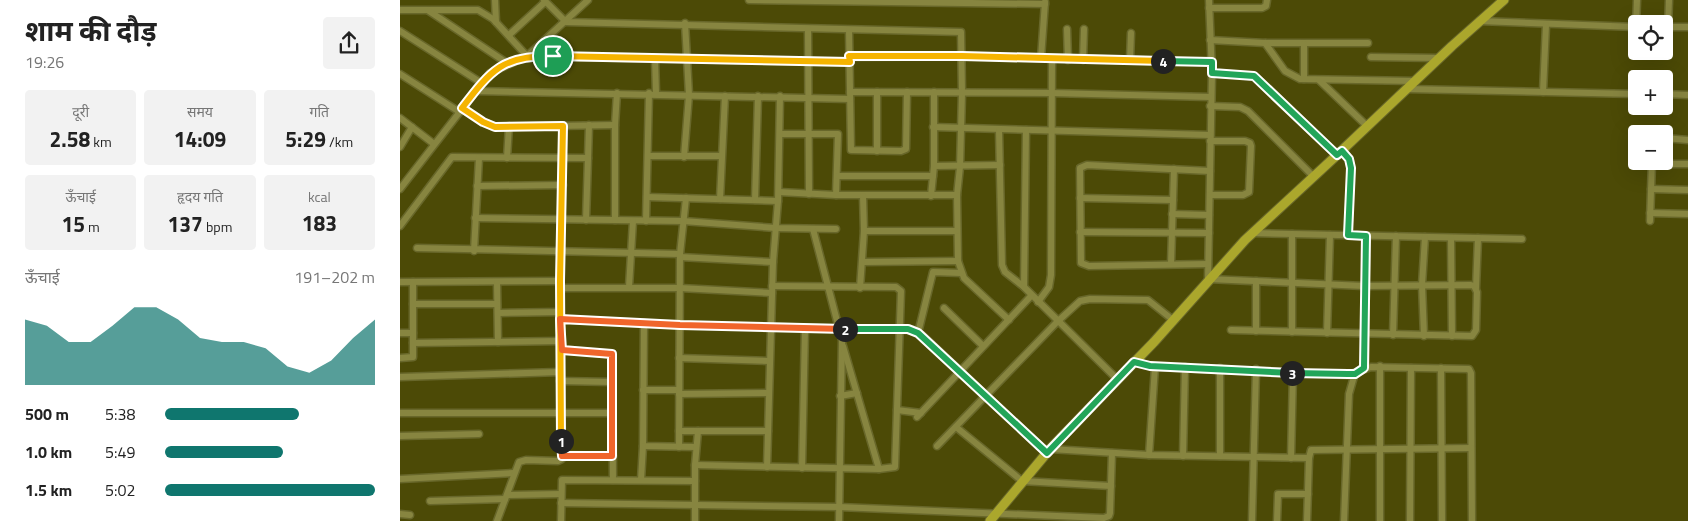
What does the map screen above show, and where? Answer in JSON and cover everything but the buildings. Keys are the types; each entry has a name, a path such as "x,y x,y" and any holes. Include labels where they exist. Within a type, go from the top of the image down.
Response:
{"street":[{"path":"496,0 496,22"},
{"path":"749,0 1045,2 1041,58"},
{"path":"1208,279 1210,98 1212,73 1209,0"},
{"path":"1209,8 1262,8 1266,6 1267,0"},
{"path":"993,518 1049,451 1118,380 1251,233 1504,0"},
{"path":"1636,15 1637,0"},
{"path":"1667,15 1669,0"},
{"path":"509,36 545,1 566,22 685,23 808,29 960,32 962,128 957,195 956,231 958,261 961,273 1009,320"},
{"path":"527,56 566,22 586,1"},
{"path":"400,10 478,10 496,22 527,56"},
{"path":"429,11 507,63"},
{"path":"1479,21 1628,27"},
{"path":"684,157 689,96 685,23"},
{"path":"1543,92 1546,25"},
{"path":"1673,27 1688,27"},
{"path":"808,29 810,97 809,194"},
{"path":"1067,29 1068,60"},
{"path":"1083,60 1084,29"},
{"path":"849,30 851,150 906,149 907,92"},
{"path":"400,31 480,82"},
{"path":"1130,60 1131,33"},
{"path":"1210,40 1304,44 1368,43"},
{"path":"1266,43 1285,71 1292,76 1318,80 1415,81"},
{"path":"1304,44 1304,79"},
{"path":"400,189 403,180 434,144 480,82 490,73 507,63 527,56 809,60 962,56 1212,62"},
{"path":"1371,57 1439,58"},
{"path":"646,221 648,156 655,58"},
{"path":"1038,302 1051,280 1052,59"},
{"path":"1212,73 1254,76 1339,153 1349,159 1351,168 1348,235"},
{"path":"400,74 488,125 615,125"},
{"path":"1318,80 1368,126"},
{"path":"1407,89 1628,94"},
{"path":"475,91 810,97 877,92 1051,93 1210,98"},
{"path":"877,92 877,151"},
{"path":"931,196 934,166 934,92"},
{"path":"615,220 615,125 618,93"},
{"path":"1673,94 1688,95"},
{"path":"720,199 720,156 725,96"},
{"path":"755,200 758,96"},
{"path":"766,467 768,431 767,393 773,262 778,201 780,96"},
{"path":"1210,106 1240,107 1248,111 1314,176"},
{"path":"400,118 434,144"},
{"path":"586,220 589,125"},
{"path":"507,158 509,126"},
{"path":"497,521 514,473 522,460 558,461 562,459 560,411 562,350 560,251 563,126"},
{"path":"400,146 412,127"},
{"path":"933,127 999,130 1051,129 1210,138 1250,143 1249,192 1243,195 1210,194"},
{"path":"999,130 1002,265 1005,272 1024,286 1031,296 1118,380"},
{"path":"1024,286 1026,130"},
{"path":"780,134 850,134"},
{"path":"836,195 838,134"},
{"path":"1673,139 1688,140"},
{"path":"648,156 720,156"},
{"path":"400,226 452,157 588,158"},
{"path":"474,251 479,158"},
{"path":"1673,163 1688,164"},
{"path":"934,166 1000,165"},
{"path":"1208,264 1084,265 1080,259 1080,168 1083,166 1210,171"},
{"path":"1171,264 1174,169"},
{"path":"1650,221 1652,170"},
{"path":"838,176 933,176"},
{"path":"477,186 562,185"},
{"path":"1651,189 1688,190"},
{"path":"778,192 862,196 957,195"},
{"path":"860,288 864,231 862,196"},
{"path":"647,197 778,201"},
{"path":"679,447 680,256 686,198"},
{"path":"1080,198 1173,200"},
{"path":"1650,213 1688,214"},
{"path":"1172,214 1209,215"},
{"path":"475,218 684,221 776,228 836,229"},
{"path":"629,287 633,220"},
{"path":"813,229 879,469"},
{"path":"864,231 956,231"},
{"path":"1080,232 1209,233"},
{"path":"1251,233 1522,239"},
{"path":"1292,234 1292,332"},
{"path":"1327,333 1330,235"},
{"path":"1364,368 1366,236"},
{"path":"1393,335 1396,236"},
{"path":"1424,336 1422,285 1425,237"},
{"path":"1451,238 1452,336"},
{"path":"1231,330 1424,336 1469,336 1475,334 1478,238"},
{"path":"417,248 474,251 632,253 773,262"},
{"path":"863,262 958,261"},
{"path":"918,333 933,272 961,273"},
{"path":"1208,279 1364,286 1471,285 1476,288"},
{"path":"1256,281 1256,331"},
{"path":"400,282 497,282 680,288 899,288 901,295 895,467 879,469 695,465"},
{"path":"400,358 413,357 413,282"},
{"path":"497,282 498,342"},
{"path":"897,410 919,415 1031,296"},
{"path":"937,446 1080,301 1090,299 1148,300 1173,320"},
{"path":"414,304 497,304"},
{"path":"944,308 984,346"},
{"path":"498,314 560,312"},
{"path":"560,319 770,328 908,329 918,333 986,397 1049,451 1309,458"},
{"path":"641,480 644,323"},
{"path":"802,468 805,329"},
{"path":"400,333 414,333"},
{"path":"839,521 842,340"},
{"path":"414,343 561,341"},
{"path":"562,350 611,353 613,357 613,480"},
{"path":"679,358 769,361"},
{"path":"1134,362 1156,366 1256,369 1293,373 1355,374 1364,368 1380,366 1470,371 1472,521"},
{"path":"1150,455 1156,366"},
{"path":"1380,366 1380,521"},
{"path":"1184,456 1185,367"},
{"path":"1220,368 1220,456"},
{"path":"1410,521 1412,448 1411,368"},
{"path":"1440,368 1442,521"},
{"path":"1252,521 1256,369"},
{"path":"400,377 560,372"},
{"path":"1291,458 1293,373"},
{"path":"1344,521 1348,394 1355,374"},
{"path":"560,381 612,382"},
{"path":"643,390 767,393"},
{"path":"840,396 857,393"},
{"path":"400,412 560,411 612,413"},
{"path":"956,427 1022,481 1111,486"},
{"path":"679,431 768,431"},
{"path":"695,521 695,465 698,431"},
{"path":"400,436 479,434"},
{"path":"643,446 696,447"},
{"path":"1307,521 1309,458 1311,450 1472,448"},
{"path":"561,502 695,506 839,507 993,518 1107,518 1110,513 1112,453"},
{"path":"562,456 612,456"},
{"path":"400,479 514,473"},
{"path":"561,521 562,480 695,481"},
{"path":"430,501 561,494"},
{"path":"1276,521 1278,494 1308,494"},
{"path":"400,514 410,515"}],"route":[{"path":"553,56 527,56 498,67 480,82 462,108 488,125 495,127 563,126 560,251 560,319 561,341 562,350 560,381 562,456 612,456 613,357 611,353 562,350 560,319 805,329 899,328 914,330 922,335 1047,453 1134,362 1150,366 1256,369 1293,373 1355,374 1364,368 1366,236 1348,235 1351,168 1349,159 1342,151 1337,155 1258,78 1250,74 1212,73 1212,62 962,56 849,56 850,62 553,56"}]}
